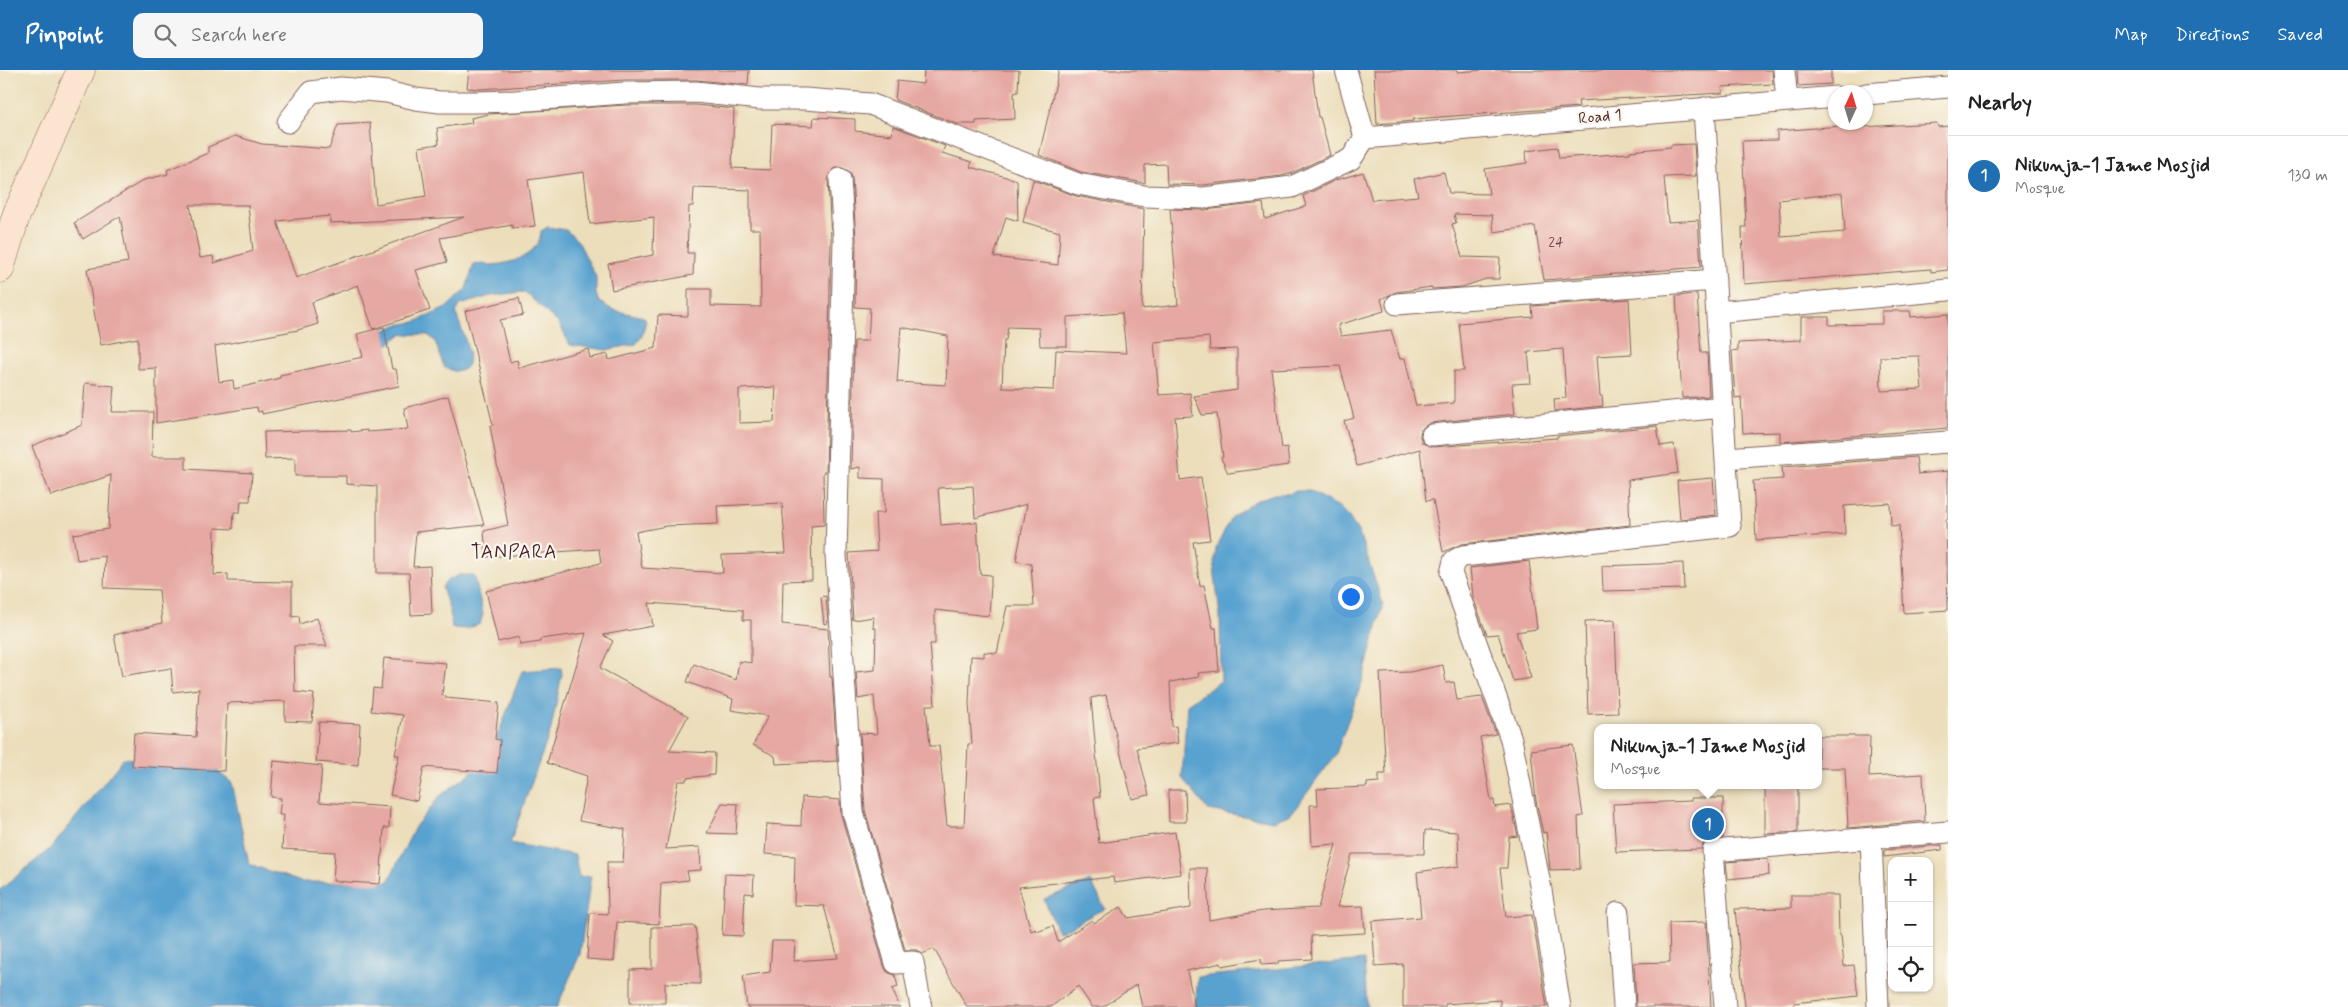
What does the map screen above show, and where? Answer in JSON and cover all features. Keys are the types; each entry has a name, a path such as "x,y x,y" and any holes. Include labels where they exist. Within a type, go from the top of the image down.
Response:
{"main road":[{"path":"0,269 16,216 81,70"}],"street":[{"path":"288,122 311,92 341,88 387,92 416,99 440,102 515,102 625,93 696,92 760,99 805,99 870,104 1078,184 1144,196 1196,197 1292,187 1351,159 1365,138 1346,70"},
{"path":"1784,70 1787,101"},
{"path":"1873,93 1948,87"},
{"name":"Road 1","path":"1365,138 1828,98"},
{"path":"1560,1007 1540,884 1511,739 1451,573 1454,561 1463,556 1730,526 1704,108"},
{"path":"840,179 844,240 836,554 853,812 896,963 913,962 922,1007"},
{"path":"1397,304 1715,280"},
{"path":"1717,312 1948,290"},
{"path":"1432,434 1723,407"},
{"path":"1726,458 1948,442"},
{"path":"1725,1007 1713,851 1948,832"},
{"path":"1871,838 1878,1007"},
{"path":"1618,913 1624,1007"}],"water":[{"path":"548,227 566,230 578,241 596,277 596,294 599,302 613,310 644,317 646,321 642,336 636,344 606,350 570,345 559,324 527,294 521,292 490,296 460,305 456,313 469,360 467,366 462,370 455,371 444,367 435,341 428,335 400,335 389,344 383,344 375,331 415,322 446,308 466,289 474,264 507,263 523,257 535,247 541,231"},
{"path":"1293,491 1309,491 1339,507 1348,516 1359,533 1383,604 1362,682 1335,756 1291,814 1273,821 1208,810 1182,778 1187,704 1221,681 1220,616 1214,567 1216,548 1231,517 1255,501 1274,494 1290,494"},
{"path":"459,575 473,575 475,578 483,614 480,624 466,629 452,628 450,612 442,587 448,580"},
{"path":"561,668 562,674 551,729 510,843 575,855 579,877 591,876 580,954 557,1007 0,1007 0,890 52,847 124,758 210,765 232,783 249,864 301,882 388,882 415,827 440,796 489,759 522,671"},
{"path":"1091,881 1105,909 1058,932 1044,899"},
{"path":"1364,960 1367,1007 1195,1007 1198,977"}],"building":[{"path":"469,70 749,70 748,85 696,80 625,80 480,89 467,88"},
{"path":"924,70 1019,70 1018,92 1014,93 1015,119 976,121 976,124 957,124 895,100 897,81 923,84"},
{"path":"1059,70 1312,70 1318,117 1320,117 1330,155 1282,176 1203,185 1167,184 1166,164 1145,165 1145,183 1081,172 1039,155"},
{"path":"1374,70 1457,70 1457,72 1484,70 1772,70 1773,84 1722,87 1723,93 1578,101 1579,107 1413,119 1413,121 1377,124"},
{"path":"1797,70 1831,70 1831,84 1798,86"},
{"path":"626,105 695,105 734,109 732,168 770,170 772,124 813,126 814,117 855,119 855,131 892,135 893,126 945,146 942,153 972,162 970,167 1017,180 1018,221 1006,217 994,257 1058,265 1060,232 1023,222 1033,180 1076,196 1144,209 1142,309 1178,305 1170,209 1205,210 1263,203 1265,219 1306,206 1303,196 1336,180 1363,172 1372,200 1418,196 1414,179 1444,172 1449,193 1489,194 1485,169 1527,163 1526,151 1557,147 1559,158 1630,153 1630,151 1671,147 1671,145 1694,144 1696,176 1664,177 1668,222 1698,220 1701,267 1544,280 1535,226 1494,232 1492,215 1454,214 1456,223 1452,224 1462,257 1500,258 1499,279 1486,279 1462,287 1432,289 1432,287 1396,292 1381,299 1384,311 1338,325 1341,336 1391,330 1400,359 1405,358 1416,406 1454,403 1454,371 1464,371 1459,323 1533,317 1532,306 1629,299 1632,354 1597,356 1600,396 1602,396 1603,406 1555,411 1554,399 1566,398 1563,349 1528,352 1531,383 1512,384 1515,414 1430,423 1421,429 1420,436 1422,443 1433,447 1557,438 1557,436 1657,426 1660,446 1674,444 1678,473 1628,480 1630,525 1462,544 1443,552 1433,500 1426,501 1420,449 1357,466 1344,421 1354,418 1340,366 1271,369 1282,448 1287,447 1289,465 1228,473 1221,458 1223,457 1217,414 1202,415 1194,396 1237,390 1237,349 1210,350 1209,337 1154,342 1159,395 1190,393 1193,416 1175,417 1180,480 1201,477 1210,540 1193,542 1200,586 1204,585 1213,628 1216,628 1219,671 1198,673 1199,677 1170,682 1172,727 1176,726 1178,743 1137,748 1149,795 1132,799 1106,695 1091,698 1100,797 1094,798 1099,843 1175,832 1181,874 1114,883 1113,877 1019,887 1031,931 1036,929 1037,932 1053,926 1058,942 1092,920 1094,923 1121,907 1128,918 1191,908 1190,868 1207,868 1209,920 1263,911 1318,908 1336,844 1312,846 1310,805 1318,805 1317,789 1367,787 1367,783 1379,782 1379,774 1386,774 1380,673 1410,672 1443,665 1446,683 1454,682 1457,700 1482,697 1496,734 1480,737 1491,800 1494,800 1495,807 1511,805 1518,836 1509,837 1507,868 1500,868 1506,917 1532,915 1547,1007 1500,1007 1500,1000 1445,1004 1445,1007 1403,1007 1403,964 1375,966 1372,921 1421,917 1417,872 1459,866 1458,832 1425,830 1424,854 1352,854 1337,907 1363,906 1365,933 1311,936 1312,959 1278,961 1278,964 1261,965 1261,959 1222,966 1221,963 1187,971 1195,1007 1142,1007 1137,984 1103,1007 1092,1007 1078,986 1051,1007 967,1007 934,949 922,954 918,950 905,950 865,810 860,733 877,734 874,696 858,699 856,672 875,670 876,628 873,628 874,617 853,620 849,553 877,551 875,513 884,513 884,479 860,478 860,467 851,469 854,341 868,341 870,308 855,307 856,239 852,178 850,172 840,167 833,169 828,180 831,239 826,472 823,472 824,525 811,526 812,580 783,581 782,624 828,629 837,761 776,764 775,756 753,745 768,716 731,710 733,699 687,682 694,664 736,680 739,661 751,663 751,620 743,620 743,610 649,603 653,626 603,635 613,641 600,668 688,716 669,751 715,753 714,775 686,778 686,781 678,781 666,849 700,847 701,870 687,871 689,880 661,883 659,924 617,922 614,961 587,959 590,913 608,914 607,862 623,862 625,829 579,821 587,776 547,763 586,633 540,639 540,642 520,645 519,637 498,642 486,591 601,563 599,549 486,557 484,531 508,525 490,426 493,425 465,311 519,298 523,315 500,320 510,362 517,360 519,368 588,349 590,358 608,354 609,360 656,348 658,315 688,316 688,289 711,289 711,306 761,307 760,229 750,229 750,190 694,188 693,206 689,206 687,253 694,253 693,275 612,290 608,264 653,255 654,217 590,224 584,172 528,180 535,226 512,228 512,225 440,238 447,262 416,270 430,310 373,329 358,285 312,302 318,324 298,330 215,346 219,382 233,380 234,389 280,378 280,375 363,357 357,334 384,327 392,369 396,369 399,386 262,414 262,411 258,412 257,407 156,423 156,368 138,369 138,338 101,345 95,317 87,269 128,262 120,216 83,239 74,223 144,180 168,174 167,170 208,153 208,147 235,136 262,144 329,149 338,125 370,123 376,204 426,196 419,147 439,144 437,128 472,123 471,118 489,114","holes":["190,205 248,205 253,251 214,263 213,256 200,258","330,216 330,223 464,217 296,278 277,221","1122,313 1126,353 1056,350 1054,390 1002,388 1004,340 1006,340 1008,327 1039,328 1040,346 1067,346 1067,317","901,327 948,336 946,385 897,382","776,387 774,422 739,423 739,389","973,486 975,518 1027,504 1016,561 1031,564 1034,606 1007,606 997,653 984,652 984,657 971,656 969,704 972,744 968,744 964,826 947,826 939,746 930,746 926,705 935,705 930,644 935,644 935,610 989,616 991,575 980,574 977,522 941,525 938,488","782,503 786,553 722,555 723,573 642,568 636,532 666,526 718,524 717,506"]},
{"path":"1937,123 1938,127 1948,126 1948,270 1931,272 1931,269 1744,284 1742,227 1746,227 1742,141 1777,140 1777,131 1828,127 1828,130 1873,130 1873,126","holes":["1842,193 1845,232 1781,237 1779,200"]},
{"path":"1697,294 1701,353 1707,353 1709,396 1682,398 1676,296"},
{"path":"1882,311 1910,311 1911,317 1948,314 1948,428 1780,442 1780,432 1743,433 1741,397 1735,398 1732,351 1738,350 1738,343 1801,340 1801,317 1829,317 1829,325 1882,324","holes":["1919,356 1922,389 1881,391 1880,357"]},
{"path":"85,383 114,386 112,412 153,412 152,457 186,457 186,469 252,473 250,501 241,501 240,512 234,512 233,529 215,528 214,575 228,574 228,581 292,582 292,617 299,616 300,624 317,618 327,646 294,646 295,692 314,694 312,722 285,721 285,701 227,703 224,771 132,766 134,733 196,737 199,689 173,692 171,668 122,676 114,635 162,623 159,590 104,588 105,556 77,560 73,534 108,529 111,475 51,496 32,446 82,425"},
{"path":"448,396 484,525 416,532 413,567 430,566 432,614 411,615 409,573 377,573 377,486 346,484 346,476 295,476 295,458 265,459 264,432 351,430 351,432 367,430 367,432 408,429 404,408"},
{"path":"1916,457 1918,474 1948,471 1948,519 1946,519 1948,610 1904,613 1899,525 1891,526 1890,503 1844,506 1845,534 1756,540 1753,481 1783,479 1782,467"},
{"path":"1713,478 1716,515 1680,519 1677,481"},
{"path":"1529,561 1537,629 1516,632 1531,678 1513,681 1498,634 1487,635 1473,597 1470,568"},
{"path":"1683,563 1684,589 1603,591 1602,566"},
{"path":"826,596 828,623 824,624 821,597"},
{"path":"1615,620 1618,713 1588,714 1585,621"},
{"path":"384,658 446,663 442,695 446,696 446,698 499,703 495,739 500,740 497,773 424,767 417,801 390,795 399,755 395,755 403,715 371,711 373,688 381,689"},
{"path":"319,722 360,724 358,765 316,762"},
{"path":"1822,736 1870,736 1869,777 1923,774 1925,821 1848,828 1845,768 1822,768"},
{"path":"1573,745 1583,816 1578,817 1580,869 1550,870 1546,832 1543,833 1536,801 1531,750"},
{"path":"274,761 322,766 319,802 390,807 389,828 384,828 380,884 333,881 335,852 282,849 284,815 279,815 281,798 271,797"},
{"path":"1765,789 1798,789 1798,832 1765,834"},
{"path":"1168,790 1185,790 1186,822 1169,822"},
{"path":"802,797 840,800 841,815 884,966 887,972 895,975 898,987 892,989 900,1007 747,1007 743,976 770,972 772,941 795,941 794,961 838,958 824,906 794,905 795,856 765,854 767,824 801,826"},
{"path":"1691,798 1723,798 1723,838 1706,840 1701,849 1616,852 1613,804 1691,801"},
{"path":"722,803 738,804 736,834 707,833"},
{"path":"1942,845 1942,850 1884,857 1884,850"},
{"path":"1768,859 1769,875 1728,879 1726,862"},
{"path":"725,874 754,875 753,894 745,893 743,936 722,935"},
{"path":"1791,895 1838,895 1839,935 1841,935 1844,966 1854,965 1858,996 1794,1003 1794,1007 1745,1007 1735,909 1791,908"},
{"path":"1706,922 1711,1007 1636,1007 1634,963 1670,962 1669,923"},
{"path":"695,926 700,965 700,984 665,983 665,1003 630,1003 630,970 652,969 652,927"}],"place":[{"name":"Nikunja-1 Jame Mosjid","path":"1708,824"}],"district":[{"name":"TANPARA","path":"514,552"}]}
